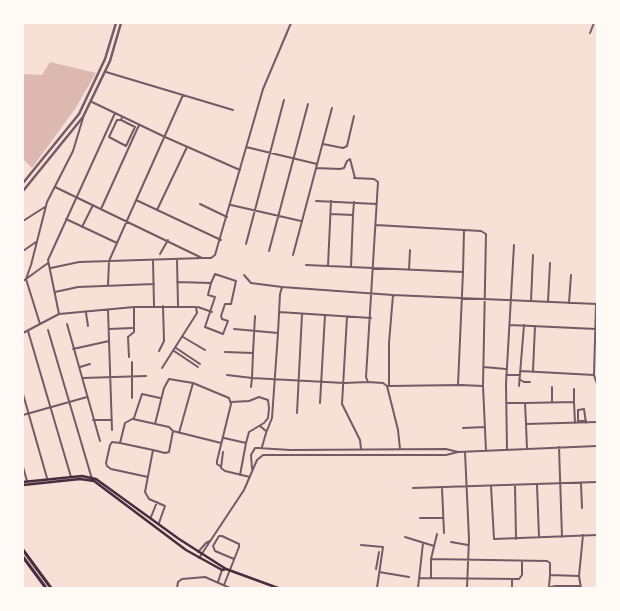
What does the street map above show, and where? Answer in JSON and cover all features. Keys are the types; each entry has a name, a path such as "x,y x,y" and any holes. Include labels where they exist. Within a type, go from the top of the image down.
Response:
{"main road":[{"path":"23,482 47,478 92,477 110,488 224,570"},
{"path":"23,485 80,479 93,481 175,543 198,558 224,570 278,588"},
{"path":"23,550 51,588"},
{"path":"23,557 46,588"}],"street":[{"path":"23,183 79,114 105,59 116,23"},
{"path":"23,191 83,117 92,102 106,72 121,23"},
{"path":"50,268 79,262 211,258 215,255 221,240 263,89 291,23"},
{"path":"590,33 594,23"},
{"path":"106,72 233,110"},
{"path":"108,286 109,261 183,95"},
{"path":"246,244 284,100"},
{"path":"92,102 165,137 240,170"},
{"path":"269,251 308,104"},
{"path":"293,255 332,108"},
{"path":"24,280 48,263 115,113"},
{"path":"79,114 83,117"},
{"path":"322,144 344,148 347,146 354,116"},
{"path":"40,324 24,280 37,242 46,206 83,124 83,117"},
{"path":"117,120 121,120 135,128 126,146 110,137 117,120"},
{"path":"131,125 132,121"},
{"path":"101,209 139,125"},
{"path":"157,210 187,147"},
{"path":"246,147 317,164"},
{"path":"316,168 344,168 347,160 350,158 355,178 374,179 378,182 371,318 366,377 368,382"},
{"path":"55,187 203,258"},
{"path":"136,200 221,240"},
{"path":"316,201 376,204"},
{"path":"328,266 331,201"},
{"path":"351,267 354,202"},
{"path":"200,204 227,217"},
{"path":"231,204 302,222"},
{"path":"82,227 93,205"},
{"path":"23,221 46,206"},
{"path":"331,214 353,215"},
{"path":"66,220 117,243"},
{"path":"376,225 481,231 486,234 483,386 486,451"},
{"path":"458,385 464,230"},
{"path":"160,254 168,240"},
{"path":"23,251 37,242"},
{"path":"507,450 506,375 514,245"},
{"path":"409,271 410,250"},
{"path":"531,301 533,255"},
{"path":"177,259 178,306"},
{"path":"153,260 154,306"},
{"path":"48,263 59,314"},
{"path":"548,302 550,263"},
{"path":"306,265 409,271 463,272"},
{"path":"215,274 237,282 231,304 224,304 221,316 222,319 228,322 225,333 205,328 215,297 208,295 211,283 215,274"},
{"path":"244,275 251,283 282,287 393,295 596,304 594,375 597,384"},
{"path":"569,303 570,275"},
{"path":"177,282 211,283"},
{"path":"55,292 78,287 154,284"},
{"path":"262,448 266,431 272,418 282,287"},
{"path":"393,295 389,343 388,386 398,430 400,449"},
{"path":"23,333 59,314 154,306 178,306 211,312"},
{"path":"159,350 164,341 163,306"},
{"path":"129,357 128,337 134,334 134,307"},
{"path":"162,368 183,337 198,309"},
{"path":"108,310 112,430"},
{"path":"86,312 88,326"},
{"path":"279,312 371,318"},
{"path":"297,413 302,314"},
{"path":"320,403 325,315"},
{"path":"251,387 255,316"},
{"path":"347,317 342,404 360,440 361,449"},
{"path":"67,324 100,441"},
{"path":"510,325 596,329"},
{"path":"519,386 524,325"},
{"path":"533,371 536,326"},
{"path":"109,329 132,328"},
{"path":"234,329 278,333"},
{"path":"48,330 93,481"},
{"path":"28,331 71,477"},
{"path":"183,337 204,350"},
{"path":"74,349 109,341"},
{"path":"176,348 200,364"},
{"path":"174,351 198,367"},
{"path":"225,352 253,353"},
{"path":"132,362 132,398"},
{"path":"80,367 90,364"},
{"path":"484,367 507,369"},
{"path":"520,371 529,373 533,371 594,375"},
{"path":"506,375 520,375"},
{"path":"83,378 146,376"},
{"path":"226,376 298,379 344,383 368,382 383,383 388,386 483,386"},
{"path":"154,424 160,398 169,379 193,383 226,396 231,402"},
{"path":"519,379 524,382 530,382"},
{"path":"179,433 193,383"},
{"path":"552,387 552,402"},
{"path":"574,389 575,423"},
{"path":"23,394 47,478"},
{"path":"133,419 142,394 160,398"},
{"path":"23,415 69,401 88,397"},
{"path":"231,402 250,401 258,397 266,398 269,402 265,422 249,432 240,475"},
{"path":"231,402 217,463 225,471 250,477"},
{"path":"506,403 574,402"},
{"path":"525,403 527,449"},
{"path":"578,422 578,410 584,409 586,422"},
{"path":"120,443 125,423 133,419 169,426 173,431 179,433 221,443"},
{"path":"93,420 112,420"},
{"path":"265,422 269,426"},
{"path":"526,424 597,422"},
{"path":"260,426 266,431"},
{"path":"463,428 485,427"},
{"path":"148,477 107,466 106,463 110,445 115,442 165,453 169,452 173,431"},
{"path":"223,438 246,442"},
{"path":"253,470 251,460 252,451 255,448 290,450 446,449 465,452 597,446"},
{"path":"559,447 562,537"},
{"path":"154,450 146,495 148,499 165,506 159,523"},
{"path":"220,466 223,452"},
{"path":"198,558 206,543 210,541 244,490 259,458 263,456 446,455 458,452"},
{"path":"465,452 468,545 467,588"},
{"path":"23,467 27,481"},
{"path":"412,488 515,486 597,482"},
{"path":"581,483 582,508"},
{"path":"537,485 539,538"},
{"path":"491,486 494,540 597,535"},
{"path":"515,486 516,539"},
{"path":"442,488 444,533"},
{"path":"151,517 157,502"},
{"path":"420,518 443,518"},
{"path":"431,578 431,559 437,534"},
{"path":"431,559 468,561 547,561 550,563 548,587 581,587 579,576 583,535"},
{"path":"224,585 230,571 234,559 239,544 219,536 213,546 215,551 234,559"},
{"path":"405,537 434,546"},
{"path":"451,542 468,545"},
{"path":"418,588 423,543"},
{"path":"361,545 383,547 380,552 376,569"},
{"path":"377,588 380,552"},
{"path":"419,578 521,578 522,561"},
{"path":"218,582 224,570"},
{"path":"379,572 409,577"},
{"path":"550,575 579,576"},
{"path":"178,588 178,582 185,578 205,577 230,588"},
{"path":"512,579 512,588"}],"shaded area":[{"path":"50,62 96,73 75,109 32,168 23,159 23,74 42,75"}]}
